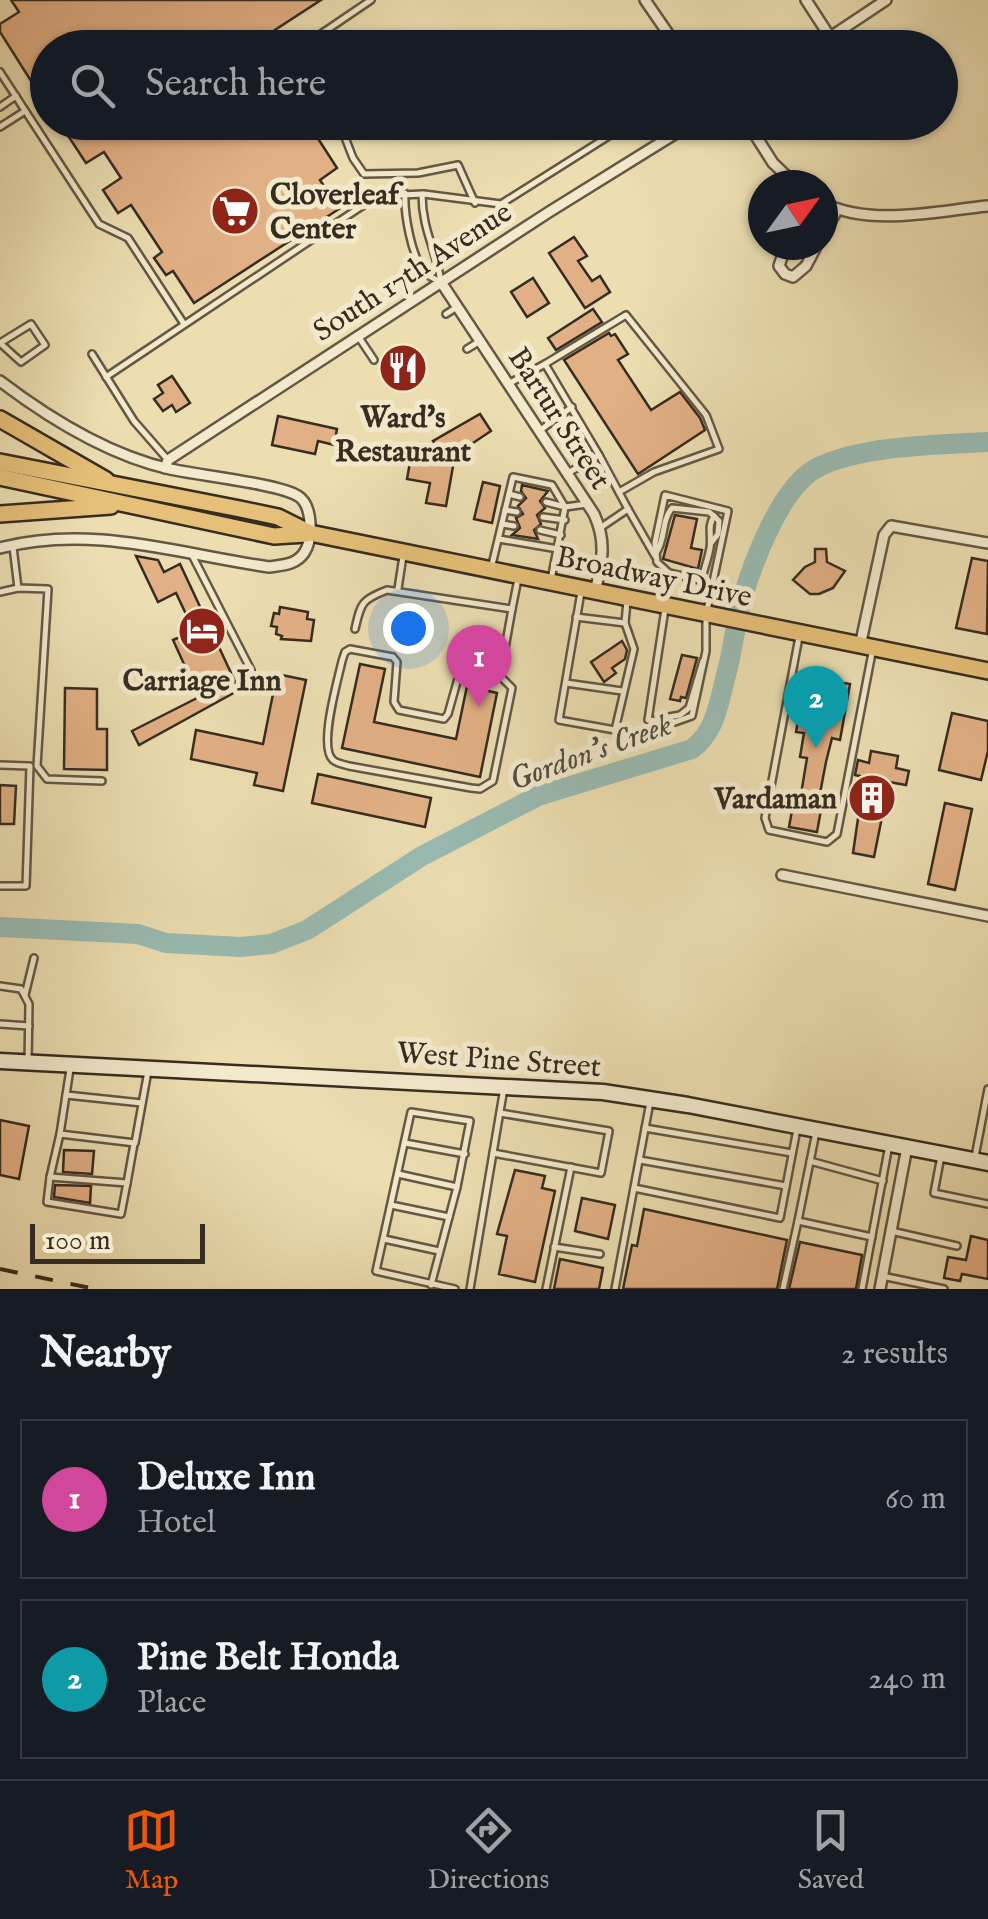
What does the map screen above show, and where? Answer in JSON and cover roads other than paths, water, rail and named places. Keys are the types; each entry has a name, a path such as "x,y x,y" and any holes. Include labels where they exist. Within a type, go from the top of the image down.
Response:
{"main road":[{"path":"0,419 119,487"},
{"name":"Broadway Drive","path":"0,462 278,517 310,533 988,671"},
{"name":"Broadway Drive","path":"0,478 274,536 310,533"},
{"path":"0,514 131,504"}],"street":[{"path":"645,0 666,30"},
{"path":"806,0 825,30"},
{"path":"841,30 886,0"},
{"name":"South 17th Avenue","path":"166,464 440,282 665,140"},
{"path":"758,140 781,170"},
{"path":"838,210 892,215 988,206"},
{"path":"781,260 779,266 785,274 793,276 809,260"},
{"name":"Bartur Street","path":"440,282 600,528 604,550 588,591"},
{"path":"0,381 110,449 299,496 308,510 310,533 305,552 293,563 269,567 95,538 68,537 0,548"},
{"path":"866,647 884,535 891,526 988,543"},
{"path":"782,874 988,916"},
{"name":"West Pine Street","path":"0,1061 504,1085 651,1099 981,1162"},
{"path":"880,1289 907,1146"}],"lane":[{"path":"327,30 371,0"},
{"path":"0,72 30,117"},
{"path":"0,107 16,96"},
{"path":"0,128 26,111"},
{"path":"45,140 97,221 107,231 128,238 184,324"},
{"path":"346,140 364,174 418,173 458,165 475,203"},
{"path":"106,376 377,196 404,193 475,203 506,202 603,140"},
{"path":"404,193 406,217 419,261 426,274 440,282"},
{"path":"422,194 423,224 440,282"},
{"path":"446,314 457,307"},
{"path":"508,384 626,315 706,415 719,448 654,472 619,492"},
{"path":"31,324 45,345 21,362 0,344 31,324"},
{"path":"358,336 374,360"},
{"path":"468,349 480,342"},
{"path":"92,354 166,464"},
{"path":"544,364 669,574 713,583"},
{"path":"539,431 572,407"},
{"path":"566,473 599,455"},
{"path":"491,571 513,477 552,485 565,507 550,583"},
{"path":"509,494 520,497"},
{"path":"656,556 666,495 728,511 713,583 713,617 692,716 675,722 648,720 666,607"},
{"path":"546,502 565,507 587,504"},
{"path":"656,556 672,508 714,516 710,520 711,542 701,581"},
{"path":"600,528 628,509"},
{"path":"505,510 517,512"},
{"path":"543,517 564,520"},
{"path":"502,524 514,526"},
{"path":"540,530 561,535"},
{"path":"499,538 558,549"},
{"path":"13,545 18,588"},
{"path":"190,552 250,670"},
{"path":"398,589 403,552"},
{"path":"500,676 518,576"},
{"path":"0,592 48,589 26,886 0,886"},
{"path":"355,629 360,604 369,596 398,589 512,609"},
{"path":"588,591 576,617 559,720 615,730 634,649 626,623 627,599"},
{"path":"576,617 626,623"},
{"path":"799,634 765,818 768,830 827,842 837,834 866,647"},
{"path":"350,648 394,657 399,667 394,702 398,710 444,720 459,675 466,672 500,676 512,688 496,774 486,786 471,788 334,762 329,754 326,736 344,652 350,648"},
{"path":"566,683 623,692"},
{"path":"0,764 34,766 46,779 102,781"},
{"path":"25,996 34,958"},
{"path":"0,986 21,989 29,1004 28,1062"},
{"path":"0,1024 29,1026"},
{"path":"71,1064 47,1202 120,1214 148,1068"},
{"path":"470,1289 504,1085"},
{"path":"981,1162 988,1089"},
{"path":"66,1096 142,1103"},
{"path":"616,1289 651,1099"},
{"path":"431,1285 470,1121 411,1112 376,1270 431,1285 455,1289"},
{"path":"493,1153 601,1173 609,1130 500,1113"},
{"path":"634,1188 780,1218 798,1126"},
{"path":"646,1128 792,1153"},
{"path":"783,1289 816,1129"},
{"path":"60,1134 134,1143"},
{"path":"404,1143 465,1154"},
{"path":"862,1289 890,1143"},
{"path":"942,1154 934,1192 988,1204"},
{"path":"640,1160 786,1186"},
{"path":"810,1161 882,1181"},
{"path":"546,1289 571,1168"},
{"path":"398,1174 457,1187"},
{"path":"50,1177 128,1183"},
{"path":"391,1205 449,1218"},
{"path":"798,1221 872,1237"},
{"path":"891,1231 957,1246"},
{"path":"384,1239 440,1251"},
{"path":"554,1246 600,1254"},
{"path":"882,1276 944,1289"}],"waterway":[{"name":"Gordon's Creek","path":"0,927 138,934 166,943 241,947 271,944 307,930 422,856 538,796 692,749 706,734 715,715 742,600 761,547 779,509 802,479 815,469 852,455 988,442"}],"railway":[{"path":"0,1269 95,1289"}],"place":[{"name":"Cloverleaf Center","path":"235,211"},
{"name":"Ward's Restaurant","path":"403,368"},
{"name":"Carriage Inn","path":"202,631"},
{"name":"Deluxe Inn","path":"479,707"},
{"name":"Pine Belt Honda","path":"816,748"},
{"name":"Vardaman","path":"872,798"}]}
